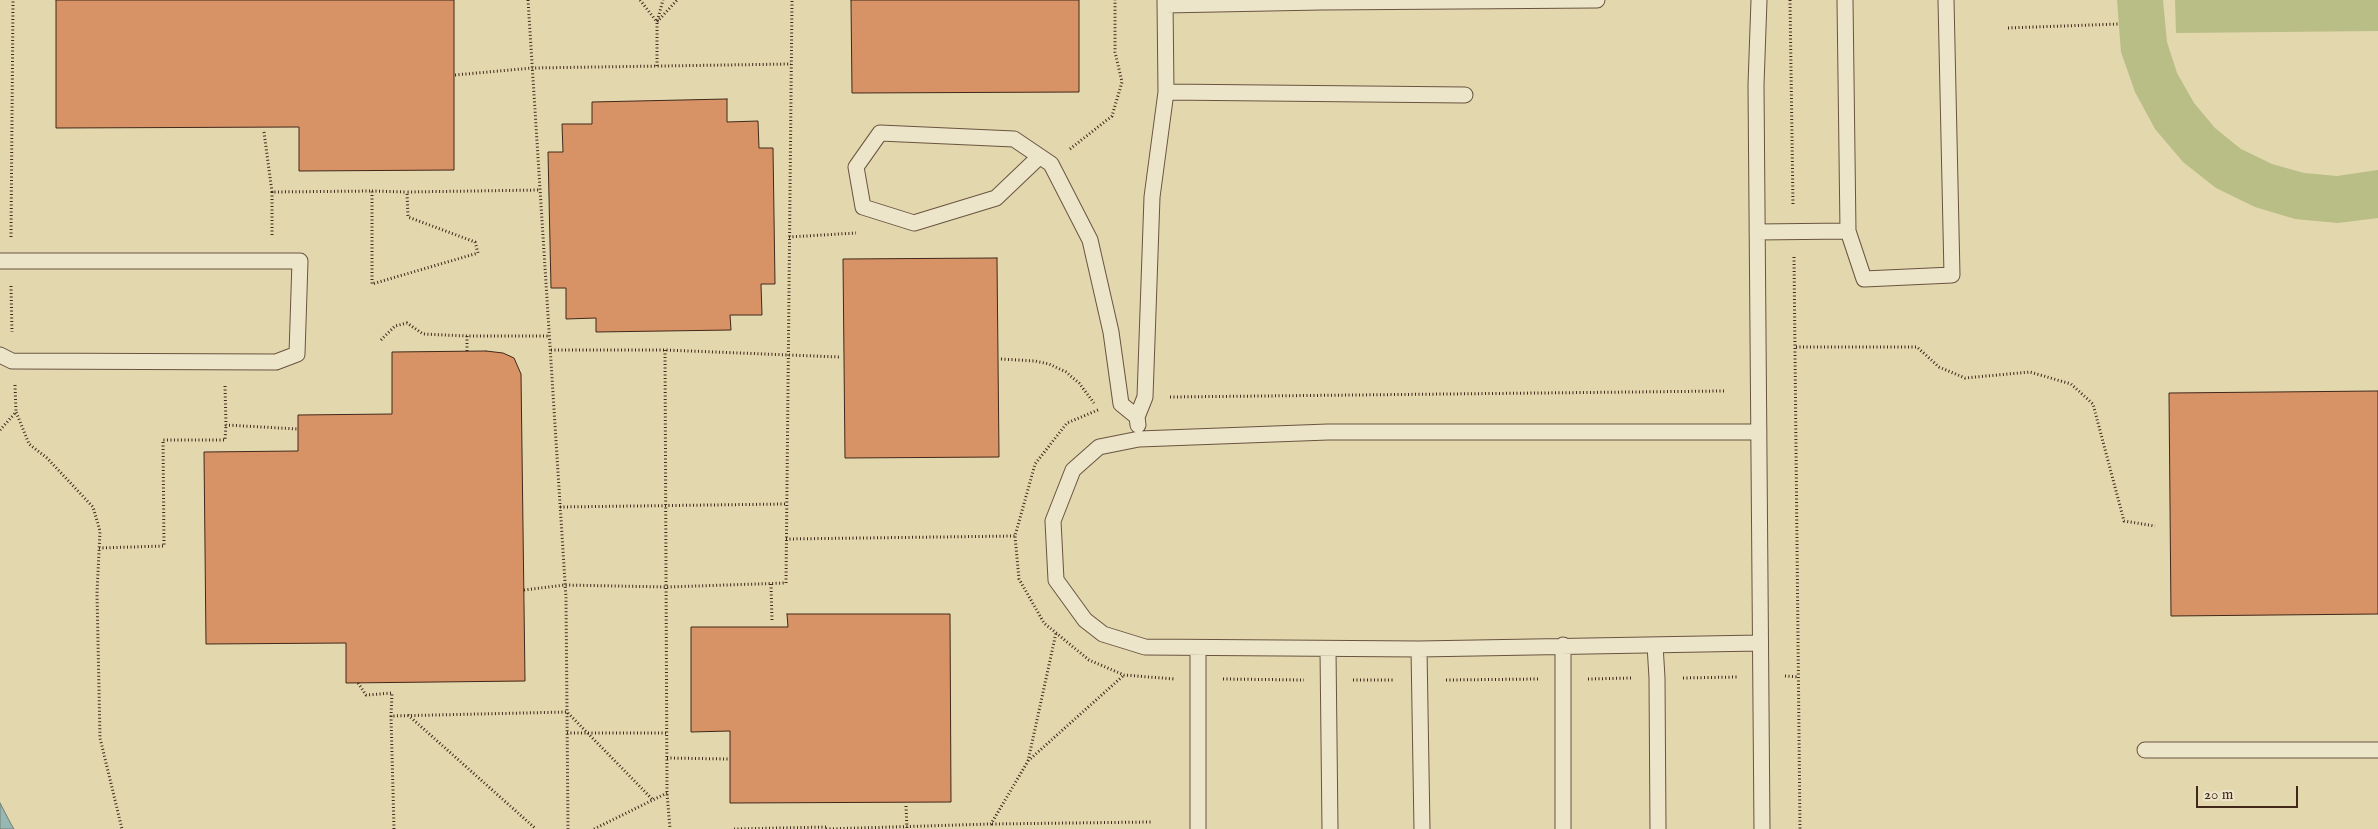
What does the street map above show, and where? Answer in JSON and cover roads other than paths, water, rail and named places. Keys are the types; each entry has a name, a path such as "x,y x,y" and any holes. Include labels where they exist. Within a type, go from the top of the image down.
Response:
{"lane":[{"path":"1139,439 1137,417 1146,397 1152,197 1166,92 1165,2 1596,0"},
{"path":"1759,0 1756,85 1762,829"},
{"path":"1845,0 1848,231 1864,279 1952,275 1946,0"},
{"path":"1166,92 1464,95"},
{"path":"1045,160 996,198 914,223 862,207 856,167 880,133 1014,139 1045,160 1090,240 1111,332 1122,404 1137,417"},
{"path":"1757,232 1848,231"},
{"path":"6,261 300,261 297,354 276,362 6,358"},
{"path":"1759,432 1328,432 1139,439 1098,447 1073,470 1053,521 1056,580 1085,620 1103,634 1145,647 1328,650 1760,643"},
{"path":"1563,645 1563,829"},
{"path":"1655,645 1658,829"},
{"path":"1198,648 1198,829"},
{"path":"1419,649 1422,829"},
{"path":"1328,650 1330,829"},
{"path":"2145,750 2378,750"}],"water":[{"path":"0,803 11,824 14,829 0,829"}]}
